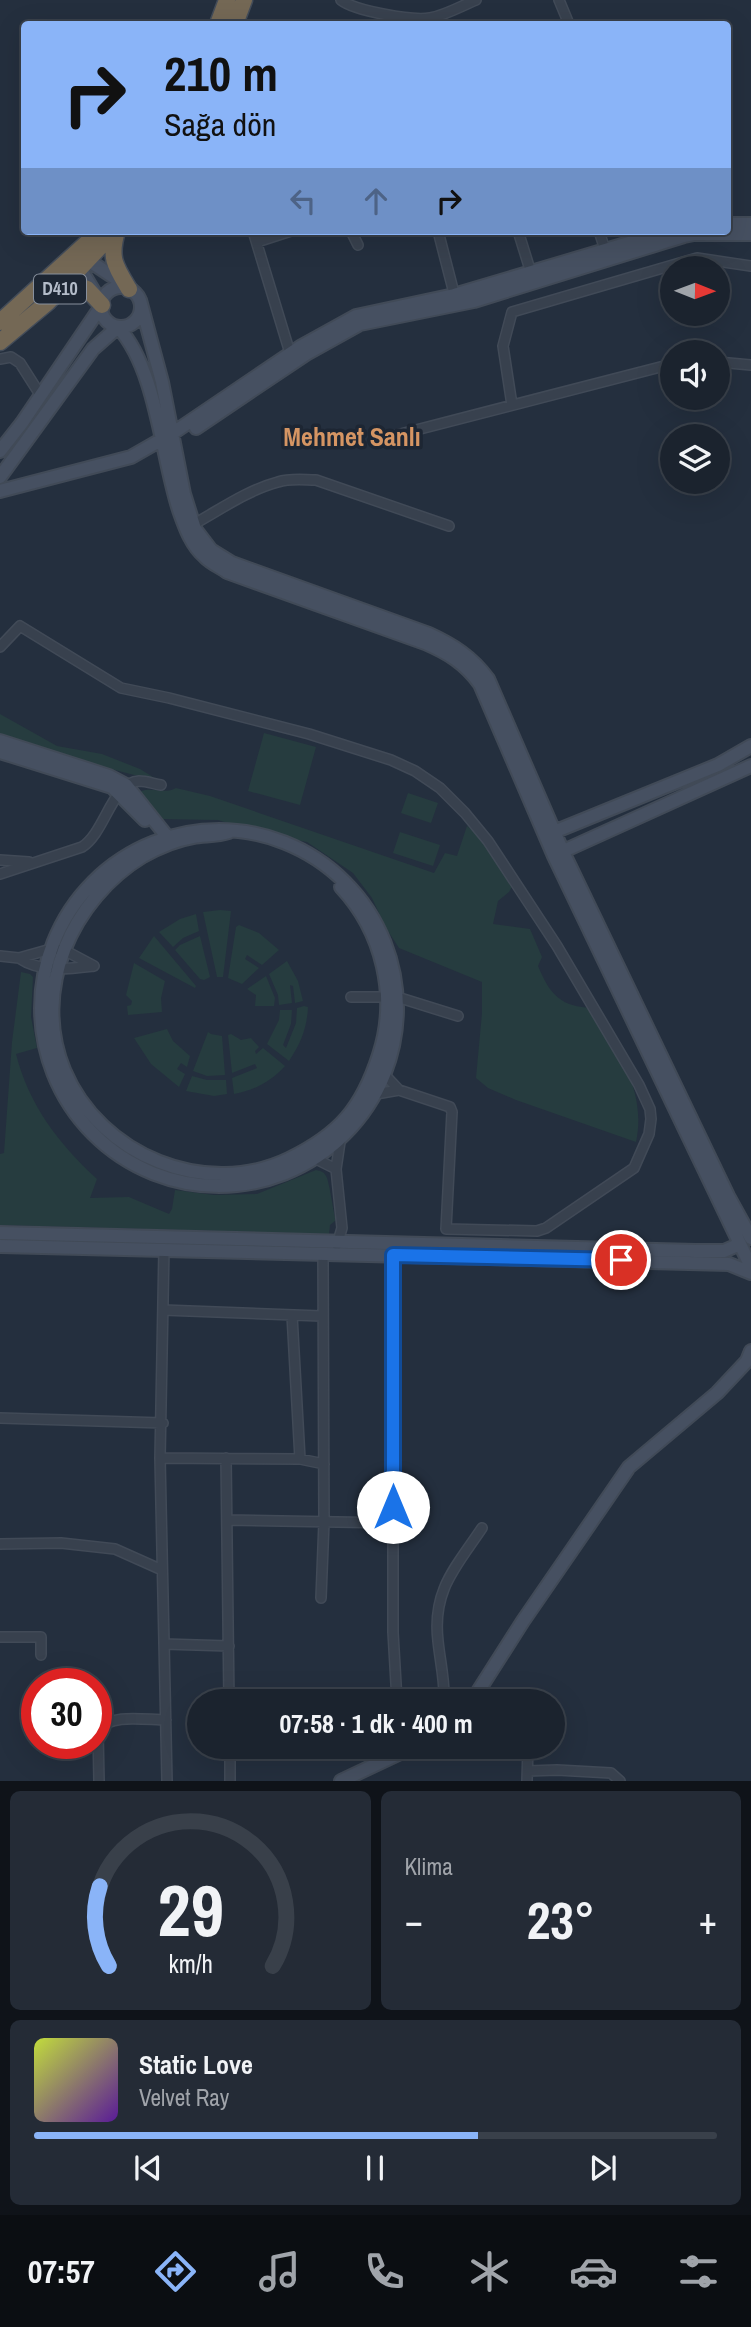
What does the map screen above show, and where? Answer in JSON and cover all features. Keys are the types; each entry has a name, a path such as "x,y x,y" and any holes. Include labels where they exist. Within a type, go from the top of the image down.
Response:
{"highway":[{"path":"219,21 227,0"},
{"path":"236,21 244,0"},
{"name":"D410","path":"0,342 48,302 97,235"},
{"name":"D410","path":"0,322 111,235"},
{"path":"115,235 112,248 114,261 135,295"},
{"path":"48,302 65,289 78,285 87,289 102,305"}],"street":[{"path":"341,0 357,9 414,21"},
{"path":"422,21 476,0"},
{"path":"559,0 568,21"},
{"path":"731,224 751,224"},
{"path":"731,234 751,234"},
{"path":"254,235 290,353"},
{"path":"257,242 279,235"},
{"path":"353,235 358,245"},
{"path":"439,235 455,299"},
{"path":"519,235 532,278"},
{"path":"600,235 606,255"},
{"path":"606,255 658,235"},
{"path":"0,491 131,457 168,441 306,354 360,324 686,235"},
{"path":"512,405 503,346 512,312 696,258 751,266"},
{"path":"80,259 116,277 135,295 162,382 175,497 187,533 204,557 228,572 425,643 451,655 470,670 480,684 550,833"},
{"path":"80,259 102,305 104,318 126,336 144,370 194,524 211,550 232,563 429,634 456,647 477,663 488,679 558,854 746,1241 751,1267"},
{"path":"0,477 93,349 118,327 137,320 140,314 135,295 123,287 107,294 41,396 2,443"},
{"path":"168,441 290,353 356,316 455,299"},
{"path":"0,359 11,357 20,363 41,396"},
{"path":"730,363 751,365"},
{"path":"389,438 660,367"},
{"path":"194,524 255,490 293,479 316,480 449,526"},
{"path":"0,647 20,626 121,688 309,734 391,760 415,771 440,788 488,841 557,946 639,1085 650,1109 649,1134 634,1168 546,1228 537,1231 446,1229 452,1112 450,1107 442,1103 399,1090 371,1092 338,1128 295,1163 282,1175 250,1183 205,1185 161,1176 140,1167 110,1149 91,1132 60,1090 51,1069 42,1013 58,950 77,904 96,879 123,856 164,839 229,832 278,845 288,845 322,861 334,869 363,900 384,939 391,961 396,1030 371,1092 365,1113 340,1142 316,1159 295,1163"},
{"path":"0,741 109,776 164,839"},
{"path":"550,833 718,765 751,746"},
{"path":"0,752 122,789"},
{"path":"558,854 751,766"},
{"path":"0,874 89,844 122,789 137,781 162,785"},
{"path":"0,860 34,862"},
{"path":"0,956 19,958 58,950 94,966 52,969 26,963 19,958"},
{"path":"351,997 392,997 458,1016"},
{"path":"379,1073 399,1090"},
{"path":"338,1248 342,1228 335,1169 340,1142"},
{"path":"316,1159 335,1169"},
{"path":"0,1233 338,1248 538,1245 724,1251 746,1241"},
{"path":"0,1246 323,1253 338,1248 393,1255 729,1264 751,1273"},
{"path":"164,1249 163,1423 160,1458 167,1781"},
{"path":"321,1598 324,1522 321,1316 323,1253"},
{"path":"393,1255 393,1632 396,1689"},
{"path":"163,1310 321,1316"},
{"path":"292,1315 299,1459"},
{"path":"480,1689 530,1610 629,1467 717,1394 747,1361 751,1351"},
{"path":"0,1418 163,1423"},
{"path":"160,1458 299,1459 324,1464"},
{"path":"226,1458 229,1689"},
{"path":"227,1520 393,1523"},
{"path":"444,1689 437,1627 444,1586 482,1528"},
{"path":"0,1544 61,1543 115,1549 162,1570"},
{"path":"0,1637 41,1637 41,1655"},
{"path":"164,1644 229,1646"},
{"path":"99,1781 98,1730 103,1724 114,1720 166,1720"},
{"path":"230,1759 230,1781"},
{"path":"341,1781 386,1759"},
{"path":"528,1776 557,1770 611,1773 620,1781"}],"green space":[{"path":"0,714 57,746 102,754 140,769 161,782 88,763 0,734"},
{"path":"264,733 316,747 300,805 248,791"},
{"path":"176,788 210,796 434,873 445,853 457,856 467,826 502,852 515,881 509,892 498,901 493,924 530,929 542,957 538,966 552,992 565,1002 593,1008 620,1055 634,1088 638,1123 636,1142 488,1088 476,1078 482,982 399,948 372,898 353,873 307,842 259,833 218,820 160,819 139,792"},
{"path":"408,793 438,803 431,823 401,813"},
{"path":"400,832 440,845 433,866 393,853"},
{"path":"231,911 223,977 217,977 203,912"},
{"path":"196,914 199,931 183,938 173,947 159,932 180,919"},
{"path":"239,925 259,933 279,950 262,965 247,955 245,959 259,968 242,984 228,978 236,927"},
{"path":"154,936 196,986 195,988 139,958"},
{"path":"200,936 210,977 204,980 200,979 175,950"},
{"path":"287,961 298,981 303,1001 295,1003 293,986 290,985 292,1003 279,1005 278,995 269,974"},
{"path":"134,963 165,981 161,998 162,1012 128,1015 127,1006 131,1005 132,1001 126,995"},
{"path":"21,972 33,977 31,1017 37,1048 16,1054 29,1090 47,1122 97,1179 90,1198 129,1197 169,1214 175,1190 214,1195 257,1194 316,1170 325,1175 330,1189 335,1221 330,1225 329,1234 0,1225 0,1154 4,1153 12,1042"},
{"path":"266,976 275,998 274,1006 255,1006 256,995 247,989"},
{"path":"308,1007 305,1029 289,1061 267,1044 279,1020 280,1010 292,1010 291,1024 283,1045 286,1048 296,1023 297,1008"},
{"path":"167,1029 173,1041 190,1056 187,1067 181,1063 177,1069 185,1074 179,1087 151,1064 134,1038"},
{"path":"208,1032 222,1036 225,1075 207,1076 193,1071"},
{"path":"228,1035 241,1040 251,1038 259,1047 255,1051 256,1054 263,1048 285,1066 262,1084 234,1094 232,1078 257,1068 255,1064 232,1073"},
{"path":"192,1076 207,1080 226,1080 227,1094 214,1096 186,1091"}],"district":[{"name":"Mehmet Sanlı","path":"352,437"}],"route":[{"path":"393,1507 393,1255 621,1260"}]}
